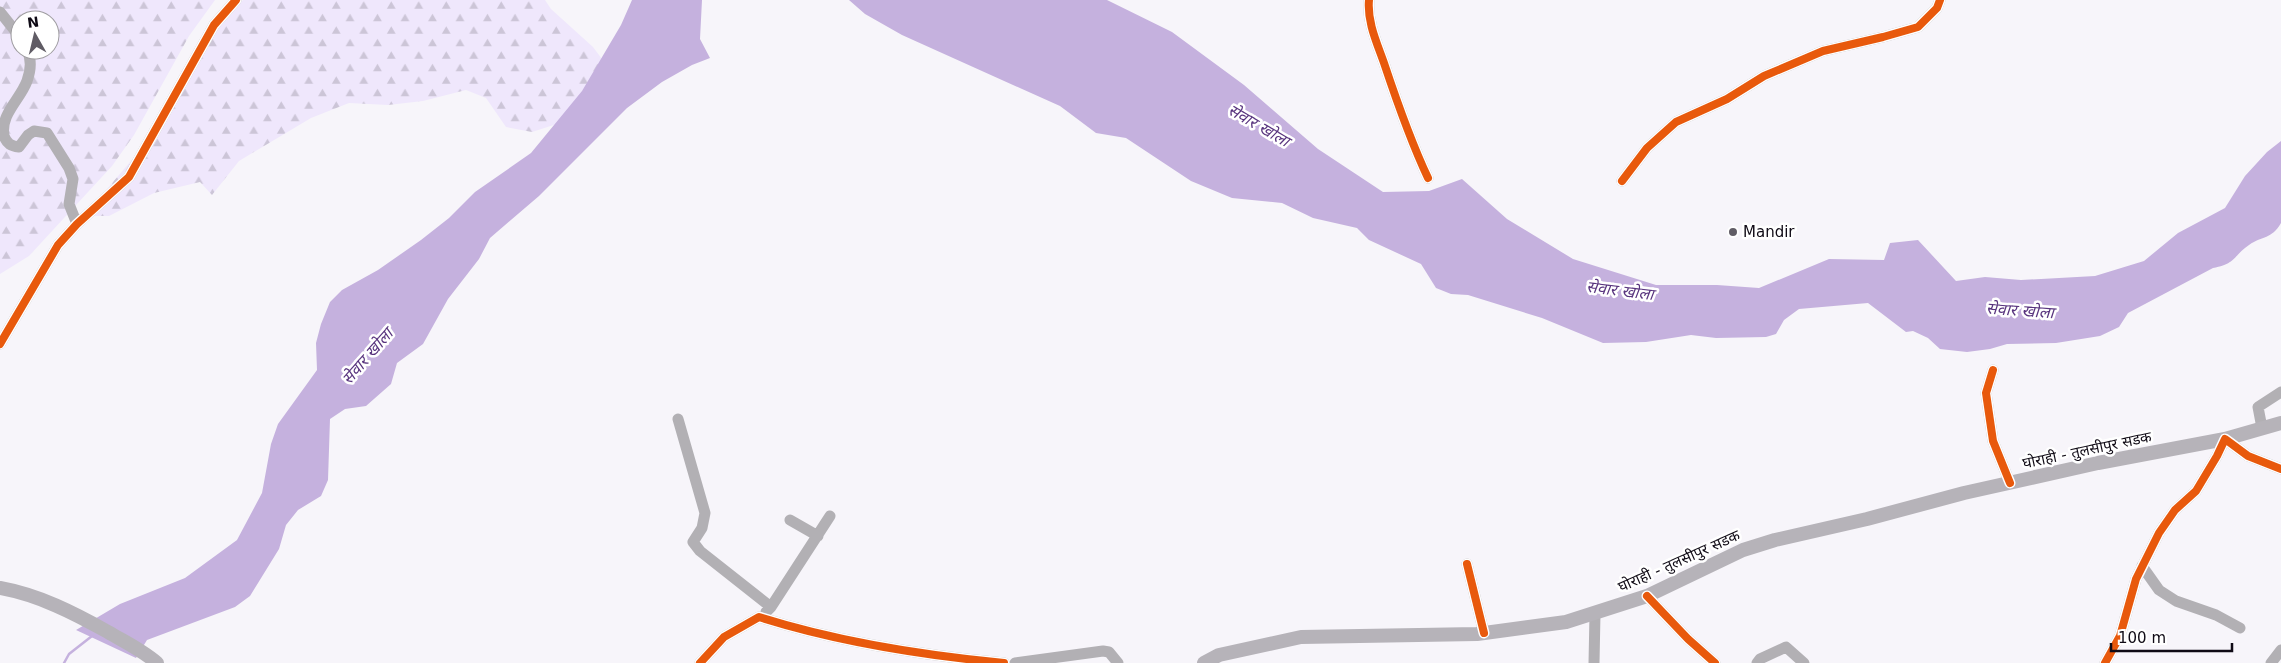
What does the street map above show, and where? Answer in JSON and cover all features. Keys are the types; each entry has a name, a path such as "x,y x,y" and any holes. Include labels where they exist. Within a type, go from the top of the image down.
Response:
{"main road":[{"name":"घोराही - तुलसीपुर सडक","path":"1204,663 1301,637 1484,633 1566,622 1647,596 1743,550 1964,493 2098,463 2225,439 2281,423"},
{"path":"0,588 32,596 76,614 145,653 158,663"}],"street":[{"path":"0,344 58,245 77,224 129,177 214,25 236,0"},
{"path":"1369,0 1370,20 1375,36 1406,129 1428,178"},
{"path":"1622,181 1647,148 1676,122 1727,98 1764,76 1823,51 1918,27 1937,8 1940,0"},
{"path":"0,12 10,24"},
{"path":"30,60 31,67 27,82 4,117 2,130 6,140 12,146 19,147 28,135 34,131 47,134 53,141 73,178 69,204 77,224"},
{"path":"1993,370 1986,393 1993,441 2010,483"},
{"path":"2262,428 2258,407 2281,392"},
{"path":"678,420 706,513 702,528 693,542 700,551 771,608"},
{"path":"2105,663 2120,636 2136,579 2159,533 2175,510 2196,492 2225,439 2248,456 2281,469"},
{"path":"700,663 724,637 771,608 830,516"},
{"path":"790,520 818,536"},
{"path":"1467,564 1484,633"},
{"path":"2142,566 2159,590 2176,601 2216,615 2240,628"},
{"path":"1647,596 1688,639 1715,663"},
{"path":"1594,663 1595,614"},
{"path":"759,617 830,638 941,656 1004,663"},
{"path":"1757,663 1760,659 1786,647 1804,663"},
{"path":"2271,663 2281,650"},
{"path":"1015,663 1102,651 1108,652 1118,663"}],"green space":[{"path":"0,0 215,0 189,36 134,135 112,166 29,256 0,274"},
{"path":"243,0 545,0 551,9 593,47 602,59 563,122 532,132 506,127 486,98 466,90 423,101 388,105 349,103 311,118 239,161 212,195 200,182 154,193 109,216 84,216 142,148 224,18"}],"water":[{"path":"632,0 702,0 700,39 710,58 692,65 662,82 627,108 539,196 490,238 479,259 448,299 423,344 397,363 391,384 366,406 345,409 330,419 328,480 321,496 298,510 286,525 279,549 250,596 235,607 147,640 136,658 76,630 120,604 185,578 237,540 262,493 271,444 278,424 317,370 316,343 330,302 342,290 378,270 421,240 449,218 475,192 531,153 582,91 621,25"},
{"path":"849,0 1107,0 1172,32 1244,85 1318,149 1383,192 1429,191 1462,179 1507,219 1573,259 1656,285 1717,285 1759,288 1829,259 1884,260 1890,243 1918,240 1956,281 1985,277 2021,280 2095,276 2144,261 2178,233 2225,208 2245,176 2267,152 2281,141 2281,223 2274,232 2249,245 2230,262 2213,268 2128,313 2119,327 2100,336 2056,343 2007,344 1990,349 1967,352 1940,349 1928,338 1913,331 1906,332 1868,303 1799,309 1784,320 1776,334 1766,337 1716,338 1691,335 1646,342 1603,343 1542,318 1468,295 1451,294 1436,288 1421,264 1369,240 1357,228 1313,218 1282,203 1232,198 1191,181 1126,138 1096,133 1060,106 902,35 865,14"}],"waterway":[{"name":"सेवार खोला","path":"64,663 69,654 92,636"}],"cycle path":[{"path":"0,344 58,245 77,224 129,177 214,25 236,0"},
{"path":"1369,0 1371,24 1376,40 1404,121 1428,178"},
{"path":"1622,181 1647,148 1676,122 1727,99 1764,76 1823,51 1918,27 1937,8 1940,0"},
{"path":"1993,370 1986,393 1993,441 2010,483"},
{"path":"2105,663 2120,636 2136,579 2159,533 2175,510 2196,491 2225,439 2248,456 2281,469"},
{"path":"1467,564 1484,633"},
{"path":"1647,596 1688,639 1715,663"},
{"path":"700,663 724,637 759,617 819,634 880,646 1004,663"}],"place":[{"name":"Mandir","path":"1733,232"}]}
